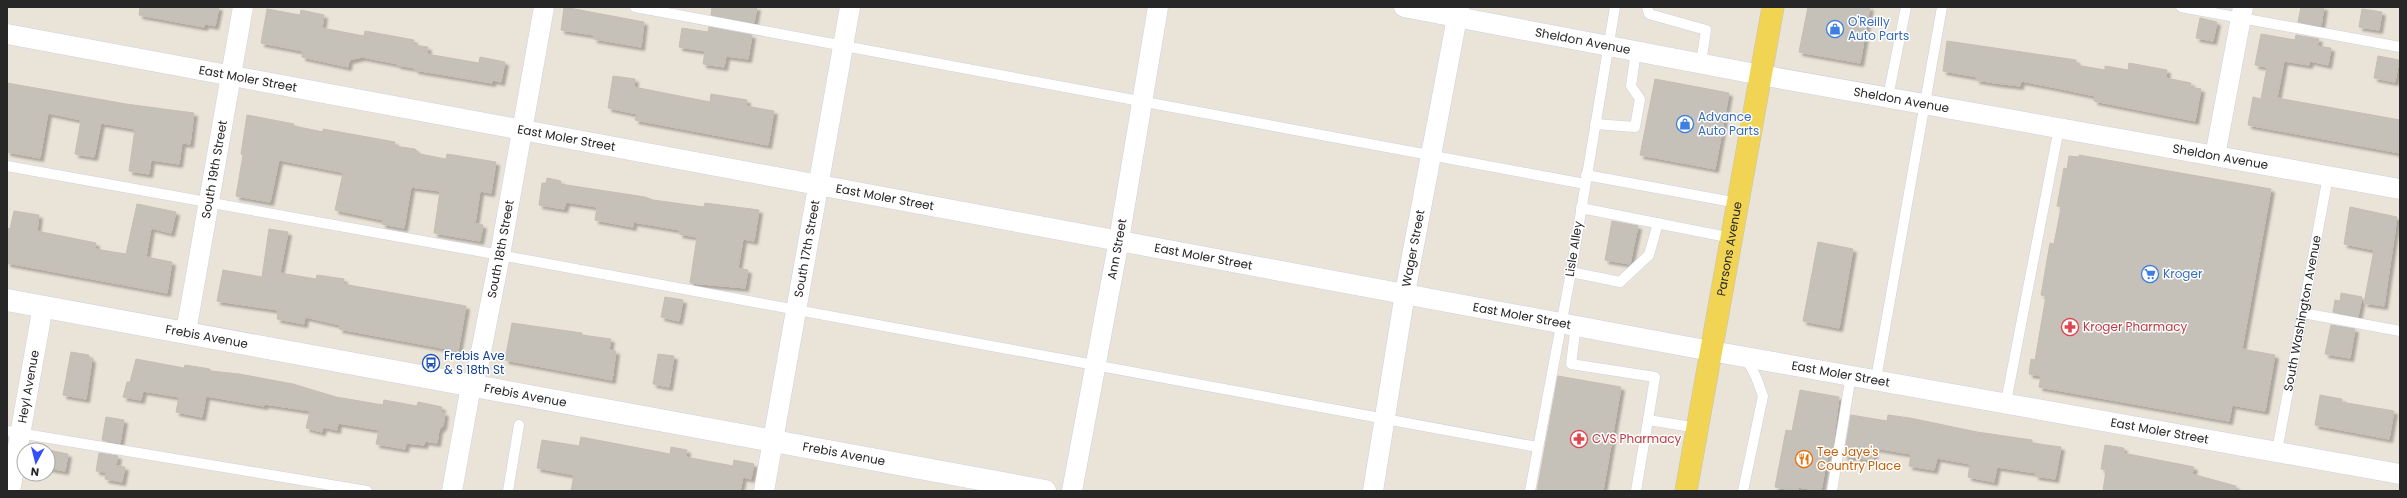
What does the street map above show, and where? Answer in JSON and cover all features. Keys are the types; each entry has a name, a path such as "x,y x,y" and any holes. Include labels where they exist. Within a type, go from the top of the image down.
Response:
{"main road":[{"name":"Parsons Avenue","path":"1686,491 1773,7"},
{"name":"Frebis Avenue","path":"7,300 1045,491"}],"street":[{"name":"South 19th Street","path":"186,332 207,203 243,7"},
{"name":"South 18th Street","path":"452,491 471,386 478,367 500,255 544,7"},
{"name":"South 17th Street","path":"764,491 850,7"},
{"name":"Ann Street","path":"1072,491 1119,240 1158,7"},
{"name":"Sheldon Avenue","path":"1404,7 1458,12 1636,51 1761,75 2400,189"},
{"name":"Wager Street","path":"1373,491 1405,293 1458,12"},
{"path":"2216,156 2242,13"},
{"name":"East Moler Street","path":"7,34 1568,323 1712,351 2006,402 2400,474"},
{"name":"Heyl Avenue","path":"10,491 14,432 43,306"}],"lane":[{"path":"635,7 1143,103 1430,155 1738,203"},
{"name":"Lisle Alley","path":"1530,491 1537,447 1568,323 1571,272 1608,45 1616,7"},
{"path":"1647,7 1649,14 1706,30 1701,63"},
{"path":"1888,97 1906,7"},
{"path":"1876,379 1942,7"},
{"path":"2181,7 2242,13 2400,47"},
{"path":"1595,124 1635,127 1640,99 1631,86 1636,51"},
{"path":"2006,402 2059,128"},
{"path":"7,166 500,255 1537,447"},
{"name":"South Washington Avenue","path":"2277,451 2328,176"},
{"path":"1581,208 1732,238"},
{"path":"1571,272 1620,282 1649,255 1658,223"},
{"path":"2303,313 2400,331"},
{"path":"1568,323 1570,364 1655,377 1636,491"},
{"path":"1743,491 1763,396 1756,377 1745,356"},
{"path":"1832,491 1851,375"},
{"path":"1648,420 1698,428"},
{"path":"508,491 519,424"},
{"path":"14,432 367,491"}],"building":[{"path":"140,7 219,7 215,26 205,24 204,27 139,15"},
{"path":"564,7 644,22 641,47 594,39 594,35 561,30"},
{"path":"712,7 757,7 754,23 711,15"},
{"name":"O'Reilly Auto Parts","path":"1808,7 1870,7 1860,63 1799,52"},
{"path":"2301,7 2324,7 2321,26 2298,22"},
{"path":"267,9 300,15 301,10 324,15 322,28 364,36 365,31 414,40 413,45 428,47 427,54 479,63 480,57 505,62 501,82 493,80 492,83 415,70 415,68 362,57 349,60 348,67 302,57 303,51 261,43"},
{"path":"2362,9 2382,12 2379,30 2359,27"},
{"path":"2200,18 2217,22 2213,41 2196,38"},
{"path":"709,27 752,35 748,59 726,56 724,67 703,64 705,51 679,47 682,28 708,32"},
{"path":"2261,34 2295,40 2296,35 2319,39 2317,46 2331,48 2328,65 2310,61 2309,65 2284,61 2277,98 2400,120 2400,153 2248,125 2253,97 2261,99 2267,67 2255,65"},
{"path":"1947,41 2076,60 2076,65 2105,70 2105,66 2128,70 2129,63 2167,70 2166,78 2191,83 2190,87 2201,89 2195,121 2094,101 2095,96 2057,88 2021,81 2020,86 1995,83 1976,80 1977,77 1943,71"},
{"path":"2378,56 2399,60 2395,82 2374,78"},
{"path":"613,76 635,79 634,87 710,102 711,94 747,100 746,106 774,111 768,145 635,120 637,114 608,108"},
{"name":"Advance Auto Parts","path":"1655,79 1729,93 1715,169 1640,155"},
{"path":"7,83 126,104 194,113 190,144 182,143 179,164 151,160 149,174 129,171 135,129 101,123 94,157 75,154 81,120 48,113 40,158 7,152"},
{"path":"247,115 294,124 294,126 323,132 323,129 395,142 394,146 415,149 420,154 446,159 447,154 496,162 491,193 480,191 475,224 483,225 480,241 434,233 440,191 411,187 404,228 382,224 383,220 335,210 343,173 279,160 270,202 236,196 243,155 241,154"},
{"name":"Kroger","path":"2079,155 2271,189 2242,349 2275,355 2265,411 2232,405 2229,421 2039,387 2041,376 2029,374 2031,359 2035,360 2046,296 2041,295 2050,243 2054,244 2061,207 2057,206 2064,168 2067,169 2069,156 2079,157"},
{"path":"547,178 561,181 560,184 645,197 653,200 704,207 705,203 759,210 754,241 743,239 738,268 748,270 745,288 690,283 697,237 679,234 680,230 633,222 633,227 595,220 597,207 566,202 564,209 539,205 542,183 546,183"},
{"path":"137,204 176,212 171,233 151,228 146,257 172,262 167,293 7,263 7,228 10,229 14,211 39,215 37,231 96,243 95,249 126,254"},
{"path":"2350,207 2397,217 2384,306 2364,303 2374,250 2344,244"},
{"path":"1612,221 1638,226 1630,264 1605,260"},
{"path":"269,229 288,232 280,273 316,279 317,275 344,279 343,284 466,306 458,351 339,329 340,325 305,317 304,324 277,319 278,310 217,301 223,270 262,277"},
{"path":"1818,242 1853,249 1839,328 1803,321"},
{"path":"2341,293 2362,297 2358,317 2333,312 2335,300 2340,301"},
{"path":"665,297 683,300 679,321 661,317"},
{"path":"512,323 582,333 582,335 611,339 609,350 616,351 612,380 505,360"},
{"path":"2331,325 2355,329 2350,358 2325,354"},
{"path":"71,352 89,355 89,358 92,359 86,399 63,395"},
{"path":"658,354 674,356 669,387 653,384"},
{"path":"136,359 184,368 185,365 210,369 210,371 239,374 293,384 336,397 383,405 384,400 417,406 418,402 442,407 441,412 445,413 443,426 439,430 437,443 425,441 424,445 406,443 405,449 376,444 379,430 338,423 337,430 323,427 322,432 306,428 310,411 265,404 264,406 206,396 202,417 176,412 179,397 143,391 141,400 123,397 127,382 130,382"},
{"name":"CVS Pharmacy","path":"1558,376 1621,387 1603,491 1537,491"},
{"name":"Tee Jaye's Country Place","path":"1800,390 1839,397 1832,453 1828,453 1821,491 1798,487 1798,491 1775,487 1786,430 1792,431"},
{"path":"2320,395 2342,399 2341,402 2394,411 2389,439 2315,425"},
{"path":"1851,415 1887,421 1888,415 1910,418 1977,432 2032,440 2032,443 2061,447 2055,479 2035,476 2036,473 1997,467 1994,482 1968,477 1970,464 1937,458 1934,470 1909,466 1911,454 1875,448 1873,460 1844,456"},
{"path":"106,417 124,420 120,443 102,440"},
{"path":"581,437 670,454 671,447 687,450 686,457 733,466 734,460 754,464 751,479 743,477 740,491 571,491 574,475 537,468 542,440 579,446"},
{"path":"2105,445 2124,448 2123,453 2194,467 2192,474 2236,486 2235,491 2103,491 2106,470 2101,469"},
{"path":"56,452 68,454 65,471 56,469"},
{"path":"99,453 118,456 116,466 125,467 122,482 105,479 106,472 96,471"}],"place":[{"name":"O'Reilly Auto Parts","path":"1835,29"},
{"name":"Advance Auto Parts","path":"1685,124"},
{"name":"Kroger","path":"2150,274"},
{"name":"Kroger Pharmacy","path":"2070,327"},
{"name":"Frebis Ave & S 18th St","path":"431,363"},
{"name":"CVS Pharmacy","path":"1579,439"},
{"name":"Tee Jaye's Country Place","path":"1804,459"}]}
